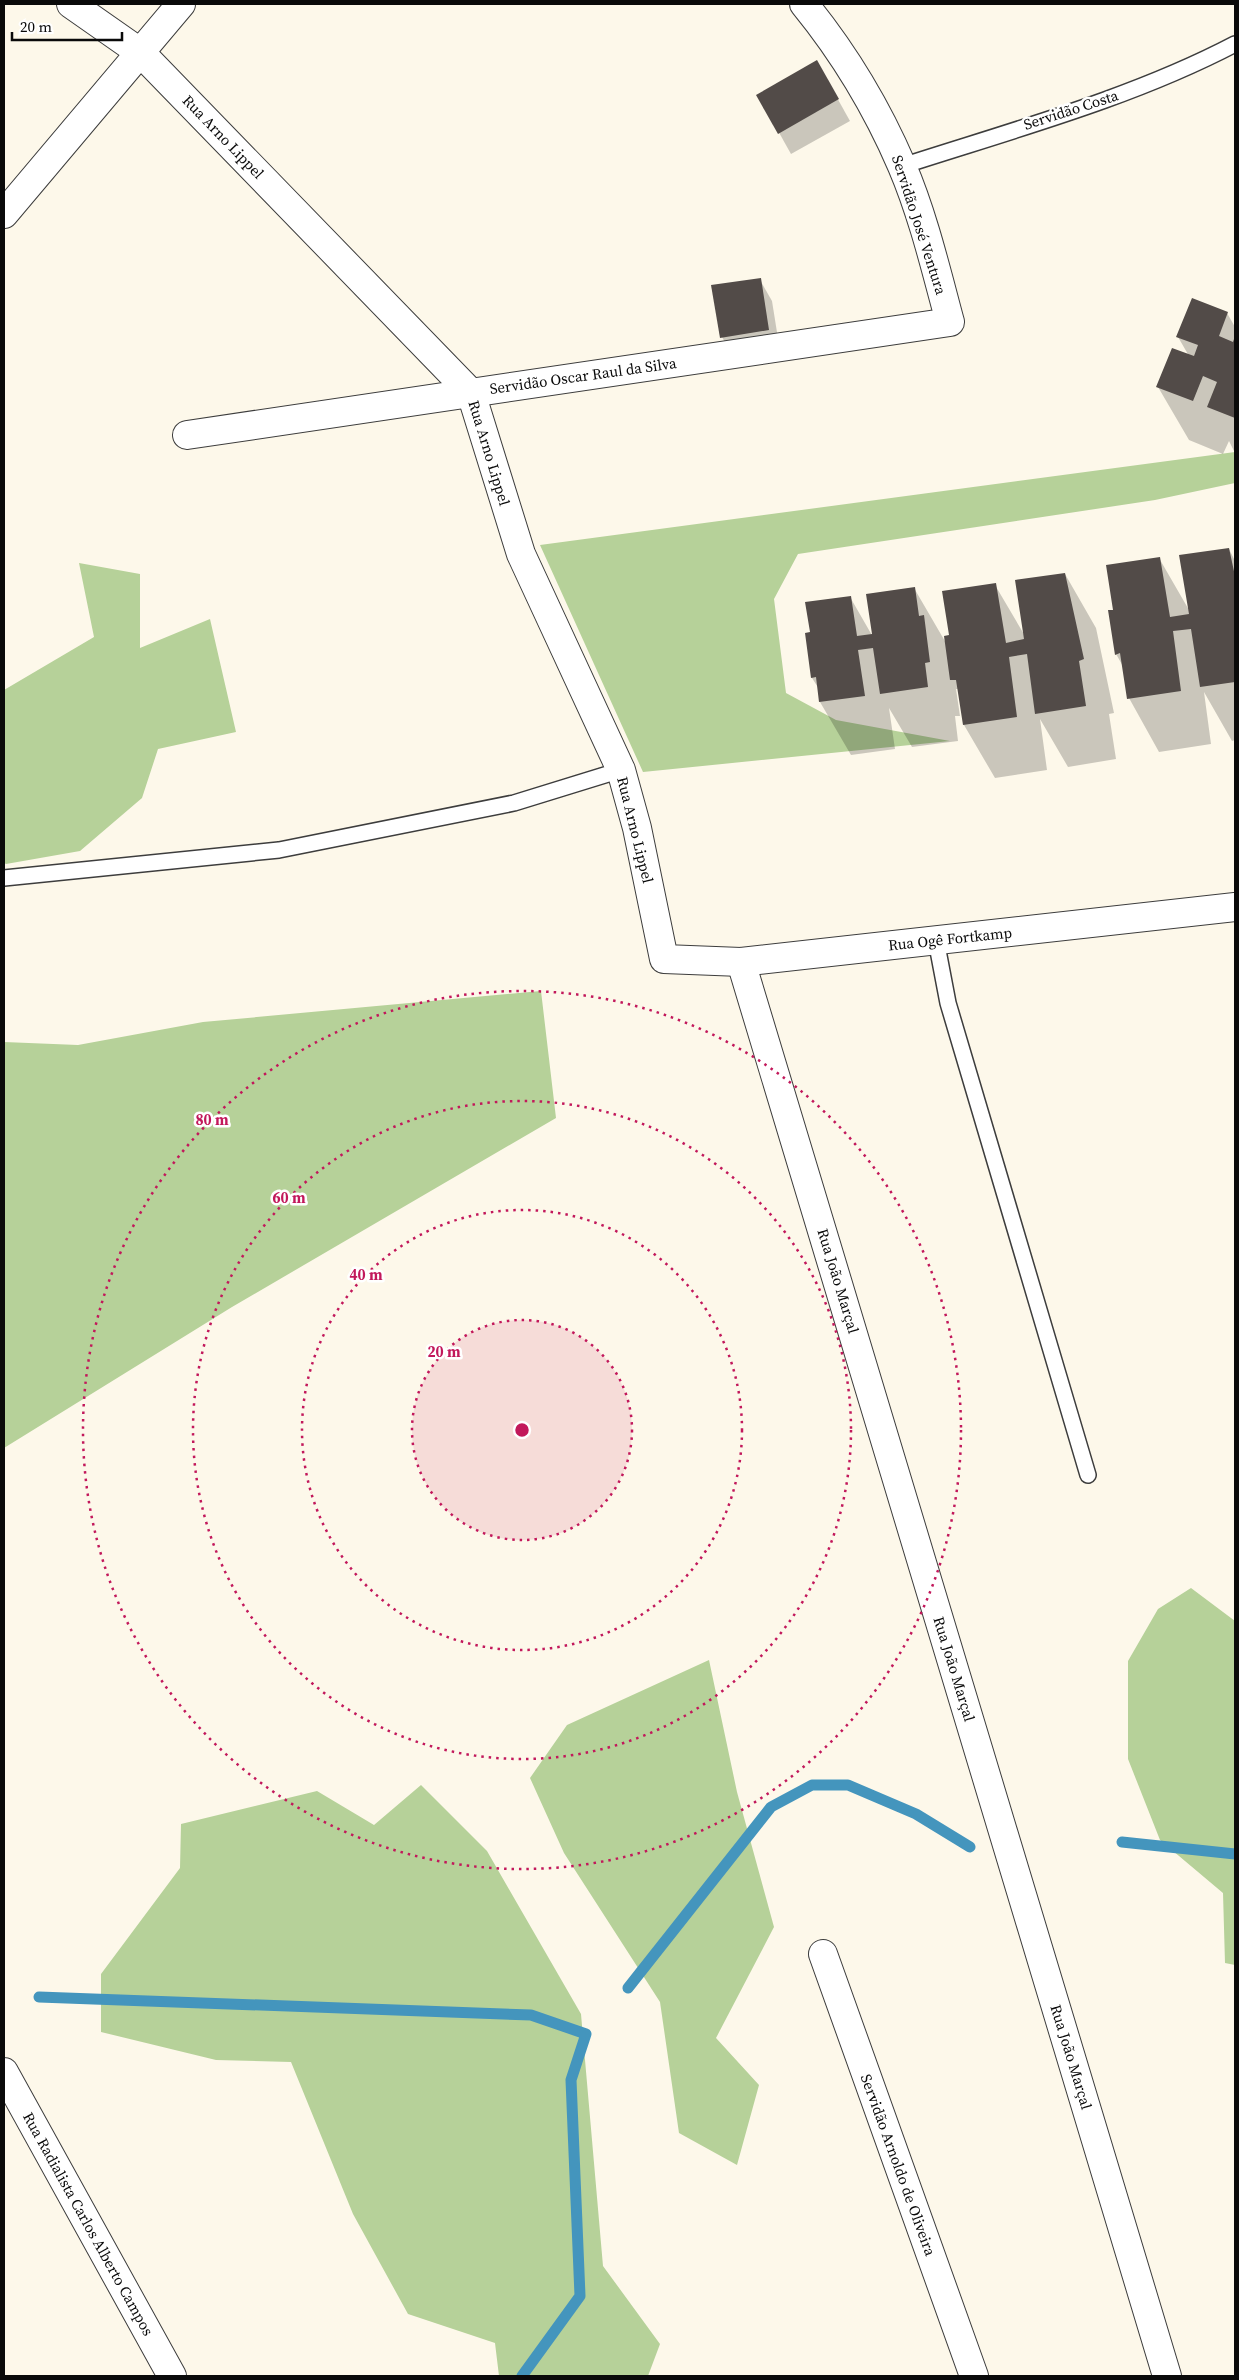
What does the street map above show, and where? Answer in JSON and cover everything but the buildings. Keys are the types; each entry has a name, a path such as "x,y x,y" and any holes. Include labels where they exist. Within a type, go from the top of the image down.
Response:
{"street":[{"name":"Rua Arno Lippel","path":"70,4 141,53 471,393 521,554 620,770 637,828 664,959"},
{"path":"4,214 181,4"},
{"name":"Servidão José Ventura","path":"804,4 833,40 865,93 902,166 930,249 950,322"},
{"name":"Servidão Oscar Raul da Silva","path":"187,434 950,322"},
{"name":"Rua Ogê Fortkamp","path":"664,959 741,962 1235,908"},
{"name":"Rua João Marçal","path":"741,962 1167,2376"},
{"name":"Servidão Arnoldo de Oliveira","path":"823,1954 974,2376"},
{"name":"Rua Radialista Carlos Alberto Campos","path":"4,2072 172,2376"}],"lane":[{"name":"Servidão Costa","path":"902,166 1130,91 1171,75 1235,44"},
{"path":"4,878 279,850 514,803 620,770"},
{"path":"936,940 948,1003 1088,1475"}],"green space":[{"path":"1235,452 1235,483 1155,500 798,554 774,599 786,693 836,720 950,741 643,772 540,545"},
{"path":"79,563 140,574 140,648 210,619 236,732 158,749 142,798 80,851 6,864 4,863 4,690 94,637"},
{"path":"541,991 556,1118 232,1307 4,1448 4,1042 78,1045 203,1022"},
{"path":"1191,1588 1235,1621 1235,1965 1225,1963 1223,1893 1160,1840 1128,1759 1128,1661 1158,1609"},
{"path":"709,1660 737,1792 774,1927 716,2038 759,2085 737,2165 679,2133 660,2002 564,1853 530,1778 567,1725"},
{"path":"421,1785 487,1851 581,2014 603,2266 660,2344 648,2376 499,2376 495,2343 408,2314 353,2214 291,2062 216,2060 101,2032 101,1974 180,1868 181,1824 317,1791 374,1825"}],"waterway":[{"path":"628,1988 771,1807 812,1785 848,1785 916,1814 970,1847"},
{"path":"1122,1842 1235,1854"},
{"path":"39,1997 531,2015 586,2034 571,2080 580,2296 522,2376"}]}
